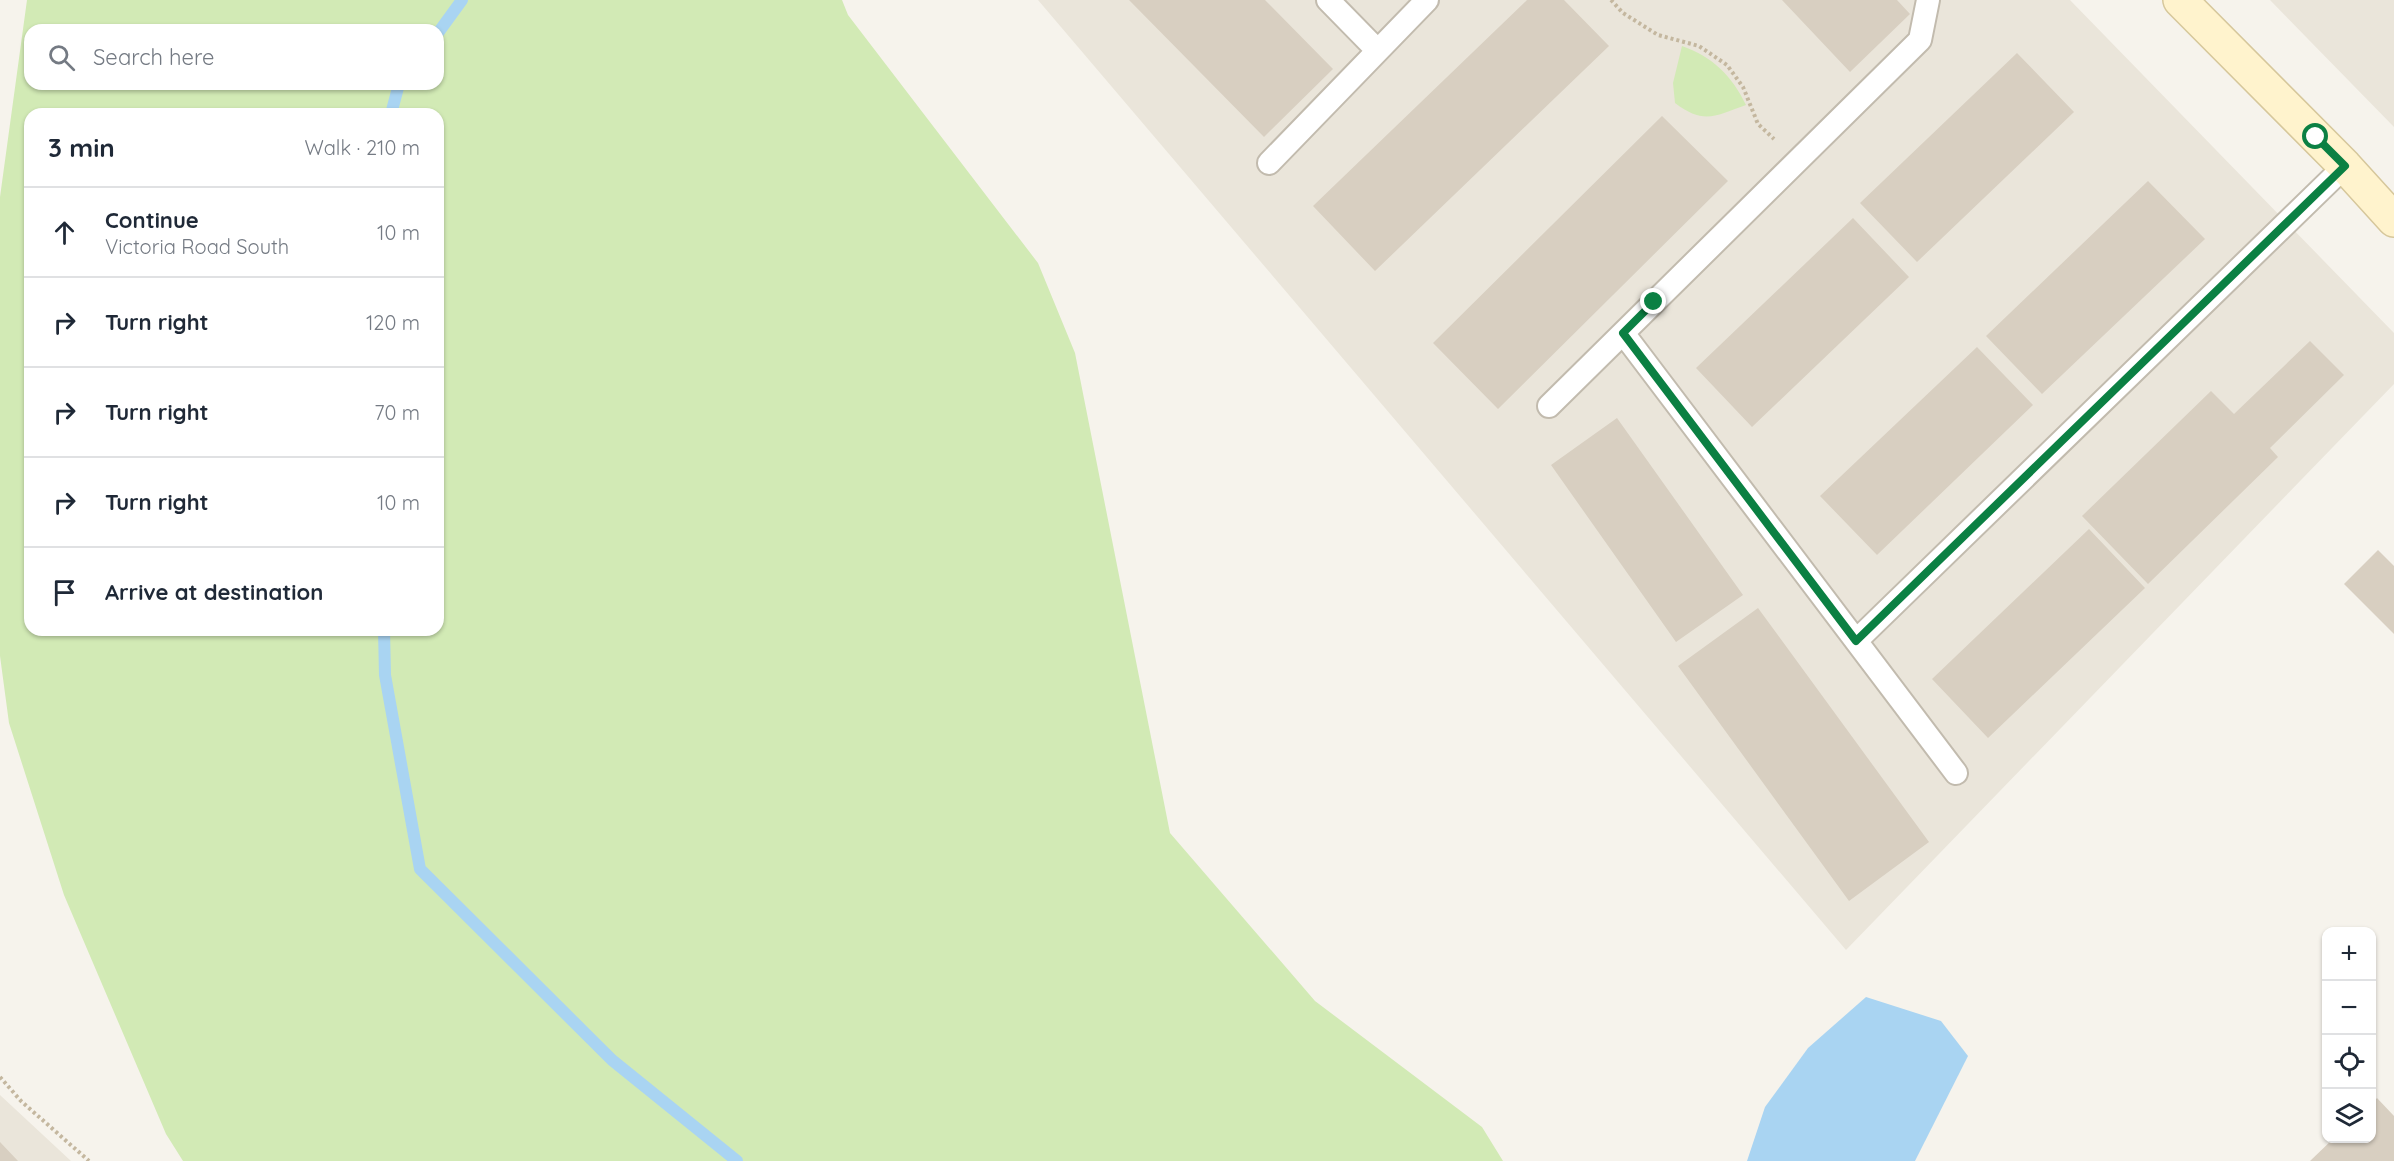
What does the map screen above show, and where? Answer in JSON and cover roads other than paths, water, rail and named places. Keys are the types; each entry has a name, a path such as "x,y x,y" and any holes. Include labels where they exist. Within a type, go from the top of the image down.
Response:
{"main road":[{"path":"2180,0 2345,166 2394,220"}],"lane":[{"path":"1328,0 1377,50"},
{"path":"1269,163 1427,0"},
{"path":"1549,406 1920,40 1928,0"},
{"path":"1856,641 2345,166"},
{"path":"1623,333 1956,773"}],"water":[{"path":"1866,997 1941,1021 1968,1056 1915,1161 1747,1161 1765,1107 1808,1048"}],"waterway":[{"path":"444,25 462,0"},
{"path":"393,108 397,90"},
{"path":"384,636 385,675 420,869 612,1060 737,1161"}]}
